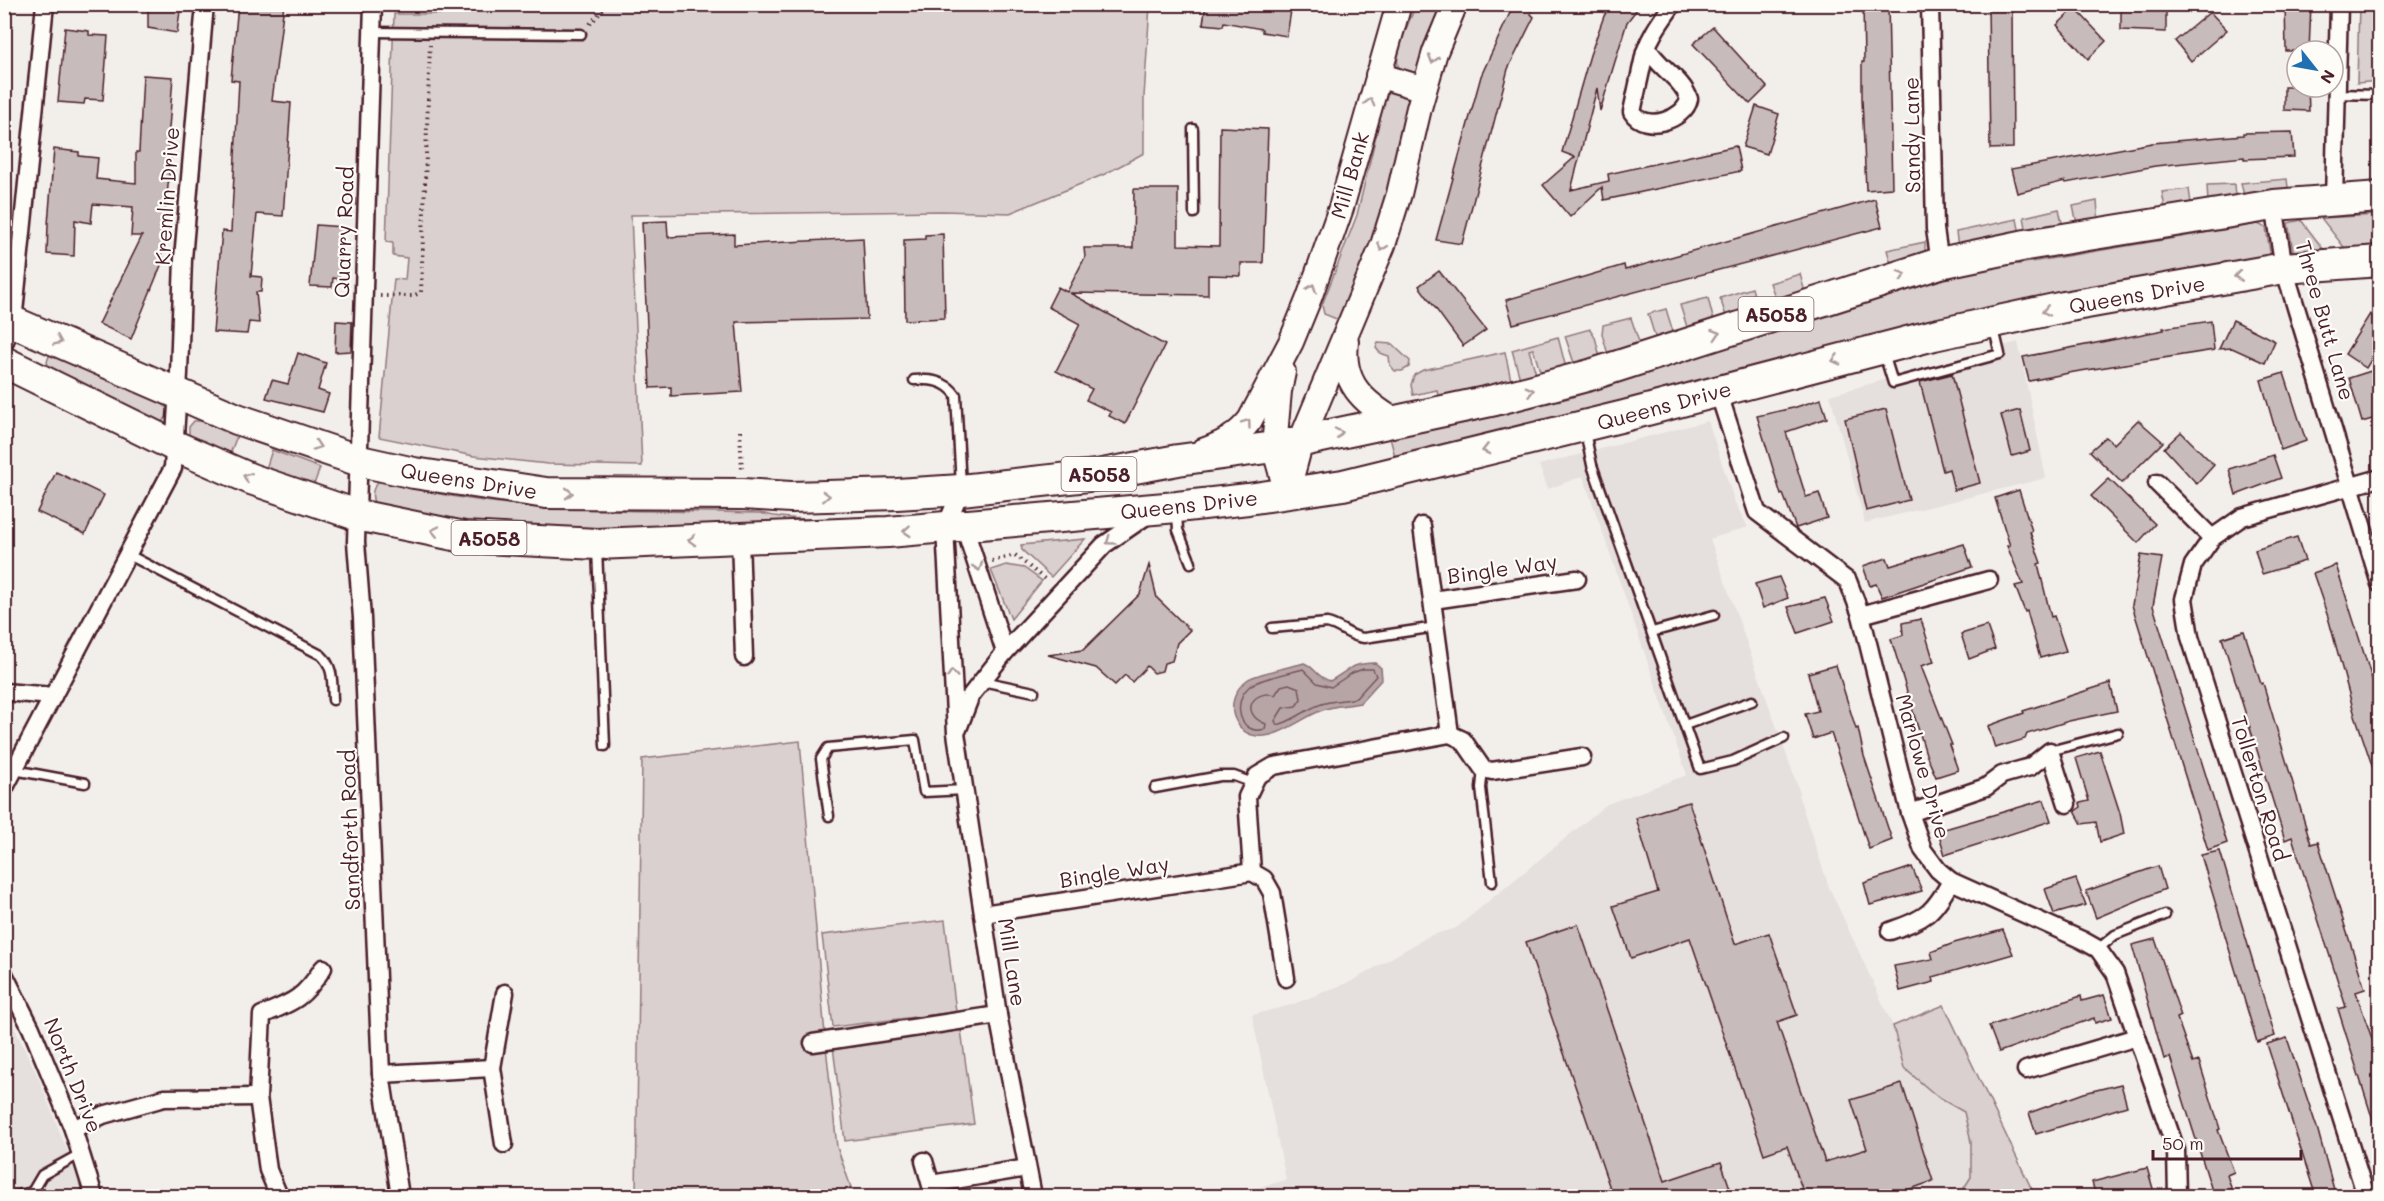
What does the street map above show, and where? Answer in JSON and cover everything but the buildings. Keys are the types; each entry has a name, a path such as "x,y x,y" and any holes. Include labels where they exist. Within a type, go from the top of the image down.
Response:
{"highway":[{"name":"Queens Drive","path":"7,328 178,392 237,419 360,461 464,482 546,493 743,494 791,497 961,490 1097,475 1287,444 1495,400 1590,375 1940,263 2026,245 2274,205 2379,197"},
{"name":"Queens Drive","path":"4,362 175,446 251,479 357,515 464,537 597,544 740,538 1008,523 1167,507 1343,485 1993,322 2284,268 2379,261"},
{"path":"961,490 980,509 1008,523"}],"street":[{"path":"7,328 12,259 45,4"},
{"name":"Kremlin Drive","path":"4,789 173,468 183,259 205,4"},
{"name":"Quarry Road","path":"360,461 373,4"},
{"name":"Mill Bank","path":"1287,493 1287,444 1279,391 1291,342 1341,208 1399,4"},
{"path":"1287,444 1348,328 1383,245 1399,194 1435,52 1455,4"},
{"path":"1647,47 1659,64 1686,90 1689,99 1684,111 1670,119 1646,122 1639,120 1632,112 1647,47 1650,39 1673,4"},
{"name":"Sandy Lane","path":"1930,4 1935,229 1940,263"},
{"path":"2337,39 2339,4"},
{"path":"1378,75 1424,89"},
{"path":"2334,200 2335,99"},
{"name":"Three Butt Lane","path":"2274,205 2284,268 2379,584"},
{"path":"1348,328 1344,356 1349,377 1362,397 1373,408 1395,421"},
{"name":"Mill Bank","path":"1178,460 1218,446 1242,431 1258,406 1291,342"},
{"name":"Marlowe Drive","path":"1718,391 1757,512 1848,580 1861,615 1910,813 1923,850 1938,870 1951,881 2098,949"},
{"name":"Sandforth Road","path":"360,461 356,542 362,618 381,1074 400,1197"},
{"name":"Tollerton Road","path":"2366,1197 2190,637 2184,599 2193,565 2212,538 2242,517 2379,478"},
{"path":"2157,483 2212,538"},
{"name":"Mill Lane","path":"961,490 955,527 956,733 998,1016 1033,1197"},
{"name":"Mill Lane","path":"956,733 971,695 981,681 1104,545 1167,507"},
{"name":"Bingle Way","path":"1422,526 1450,734"},
{"name":"Mill Lane","path":"955,527 1005,652"},
{"path":"740,538 744,657"},
{"name":"Bingle Way","path":"1433,600 1577,579"},
{"path":"1861,615 1989,580"},
{"path":"4,692 53,696"},
{"path":"1286,978 1272,893 1264,879 1252,872 1247,797 1257,776 1274,766 1450,734 1463,740 1483,769 1492,771 1506,771 1582,757"},
{"path":"1910,813 1986,787 2002,775 2030,767 2050,751 2067,804"},
{"name":"Bingle Way","path":"983,914 1252,872"},
{"path":"1890,931 1916,922 1933,910 1951,881"},
{"path":"2098,949 2115,973 2176,1150 2177,1197"},
{"path":"279,1197 268,1170 258,1097 262,1015 297,1000 313,985 323,968"},
{"name":"North Drive","path":"4,974 31,1028 73,1129 94,1197"},
{"path":"504,1144 492,1068 505,993"},
{"path":"813,1043 998,1016"},
{"path":"2026,1070 2137,1037"},
{"path":"381,1074 492,1068"},
{"path":"73,1129 103,1115 164,1098 258,1097"},
{"path":"924,1161 933,1190 1027,1168"}],"lane":[{"path":"372,32 581,34"},
{"path":"2345,94 2379,95"},
{"path":"1193,129 1194,213"},
{"path":"914,380 927,379 949,385 956,395 961,490"},
{"path":"1584,426 1592,465 1701,769 1733,761 1784,738"},
{"path":"1167,507 1191,563"},
{"path":"597,544 606,746"},
{"path":"129,555 321,655 332,669 333,700"},
{"path":"1652,632 1714,615"},
{"path":"1272,628 1327,623 1335,625 1355,638 1364,638 1436,627"},
{"path":"981,681 1034,692"},
{"path":"1685,726 1752,701"},
{"path":"2050,751 2118,733"},
{"path":"829,816 821,759 828,748 915,740 924,792 964,790"},
{"path":"1483,769 1481,788 1492,882"},
{"path":"14,770 85,783"},
{"path":"1155,788 1227,776 1234,776 1252,783"},
{"path":"2098,949 2115,935 2165,915"},
{"path":"15,1197 33,1194 42,1175 81,1154"}],"path":[{"path":"581,34 608,4"},
{"path":"364,295 413,296 421,292 430,33"},
{"path":"740,431 743,494"},
{"path":"988,562 1015,555 1047,581"}],"shaded area":[{"path":"462,4 1150,5 1144,97 1144,153 1105,174 1010,213 942,211 631,215 642,466 548,464 474,456 379,437 394,279 405,280 407,258 393,256 393,243 386,242 394,14 462,14"},
{"path":"1416,5 1444,5 1419,70 1411,74 1399,68 1398,55"},
{"path":"2359,5 2379,5 2379,81 2357,83"},
{"path":"1395,90 1406,95 1410,102 1385,208 1339,320 1324,314 1322,305 1357,215 1385,98 1388,93"},
{"path":"2287,179 2289,196 2245,200 2241,183"},
{"path":"2234,184 2235,197 2208,203 2207,185"},
{"path":"2189,189 2192,210 2166,214 2162,192"},
{"path":"2097,201 2099,225 2078,228 2073,206"},
{"path":"2059,209 2063,227 2027,233 2024,217"},
{"path":"2379,215 2379,254 2351,256 2321,218"},
{"path":"2017,219 2020,234 1958,247 1956,232"},
{"path":"2301,220 2330,258 2294,256 2288,223"},
{"path":"2258,224 2266,228 2271,258 2171,276 2057,292 1396,460 1390,438 1479,420 1569,398 1929,281 1990,266 2019,264"},
{"path":"1925,242 1925,254 1892,267 1887,250"},
{"path":"1800,274 1806,296 1778,305 1770,283"},
{"path":"1752,288 1758,310 1727,319 1720,298"},
{"path":"1708,298 1714,322 1688,330 1680,305"},
{"path":"1666,309 1675,338 1656,340 1648,314"},
{"path":"1631,318 1640,345 1609,358 1602,334 1603,325"},
{"path":"1590,329 1595,337 1601,361 1576,369 1565,336"},
{"path":"1558,337 1566,368 1542,377 1533,349 1529,350 1537,377 1520,379 1512,350"},
{"path":"2018,342 2046,478 1865,523 1830,395"},
{"path":"1378,343 1392,344 1410,361 1409,367 1402,371 1395,371 1390,365 1389,356 1380,353 1376,348"},
{"path":"1505,352 1512,385 1439,401 1437,390 1413,395 1411,385 1414,375 1423,370"},
{"path":"50,353 59,353 163,404 168,409 167,417 160,423 50,370 47,362"},
{"path":"194,421 203,421 237,436 230,454 189,436 189,427"},
{"path":"1708,421 1735,503 1748,527 1710,539 1800,793 1798,794 1829,887 1893,1026 1944,1005 2035,1196 1226,1196 1286,1180 1252,1015 1291,1005 1352,981 1429,936 1456,928 1607,804 1687,775 1583,476 1548,489 1539,465"},
{"path":"272,450 320,468 313,487 266,469"},
{"path":"380,480 428,492 522,505 617,510 760,513 804,519 879,516 879,522 586,531 495,526 376,506 373,492"},
{"path":"1085,539 1051,577 1022,550 1021,545"},
{"path":"1006,565 1024,568 1042,581 1011,619 991,570"},
{"path":"800,741 826,1047 837,1147 854,1196 636,1196 642,759"},
{"path":"945,920 956,1012 833,1027 822,935"},
{"path":"1944,1005 2035,1196 1959,1196 1971,1177 1971,1142 1964,1112 1939,1098 1904,1068 1893,1026"},
{"path":"4,1006 39,1079 85,1196 5,1196"},
{"path":"961,1030 974,1124 845,1141 833,1047"}],"water":[{"path":"1304,663 1330,681 1356,666 1375,663 1381,668 1382,679 1360,703 1325,709 1265,736 1253,735 1242,729 1234,716 1233,704 1236,693 1243,684 1258,675"}]}
